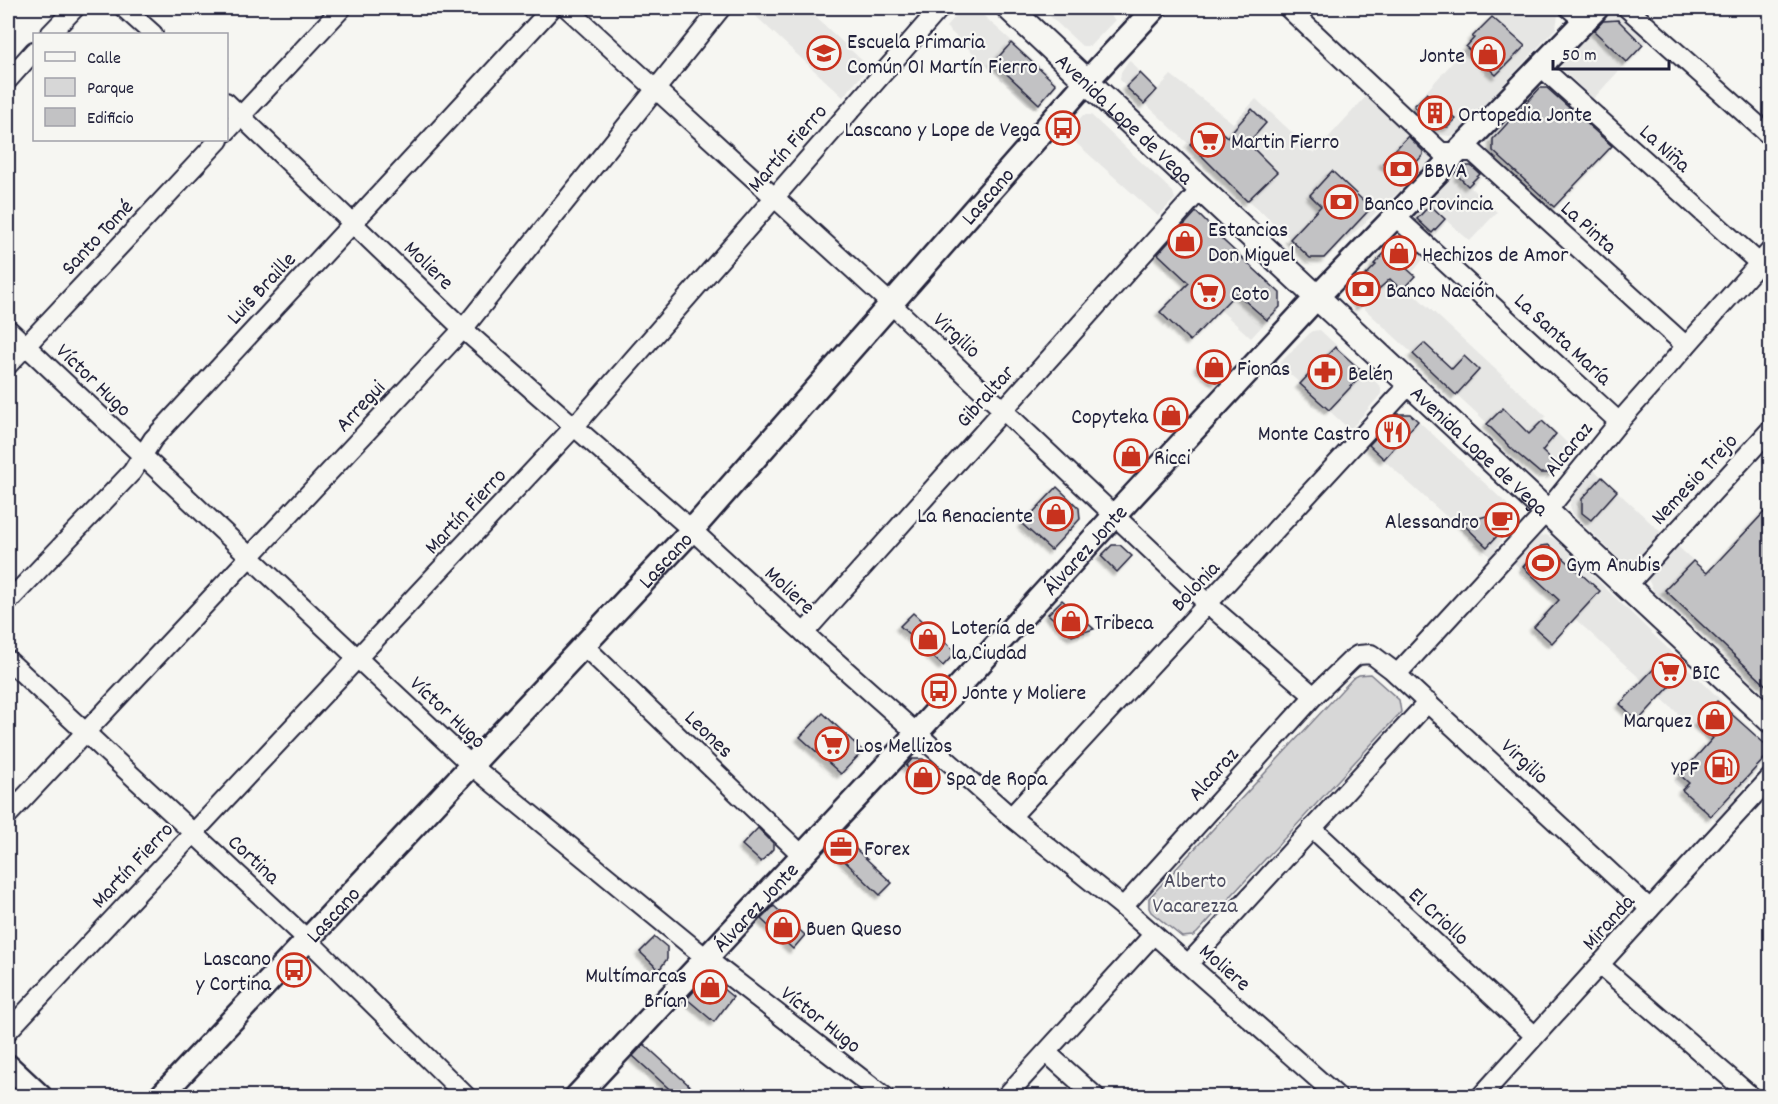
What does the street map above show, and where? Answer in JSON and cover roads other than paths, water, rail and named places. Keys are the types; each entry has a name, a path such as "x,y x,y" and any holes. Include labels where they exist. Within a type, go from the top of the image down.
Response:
{"main road":[{"name":"Avenida Lope de Vega","path":"1009,8 1770,720"}],"street":[{"path":"51,33 75,8"},
{"path":"124,8 152,33"},
{"path":"228,130 342,8"},
{"name":"Luis Braille","path":"8,602 132,472 153,439 552,8"},
{"name":"Virgilio","path":"567,8 890,303 1209,605 1314,696"},
{"name":"Arregui","path":"8,815 463,329 721,8"},
{"name":"Martín Fierro","path":"8,1031 574,427 940,8"},
{"name":"Lascano","path":"161,1096 692,530 890,303 1087,81 1155,8"},
{"name":"La Pinta","path":"1288,8 1442,152 1473,152 1686,345"},
{"path":"1627,8 1770,136"},
{"name":"Álvarez Jonte","path":"577,1096 917,732 1317,297 1540,66 1583,12"},
{"path":"8,80 33,52"},
{"name":"La Niña","path":"1540,66 1765,257"},
{"name":"Moliere","path":"228,104 463,329 692,530 1011,817 1124,907 1337,1096"},
{"name":"Santo Tomé","path":"8,365 218,141"},
{"name":"Gibraltar","path":"804,633 1201,189"},
{"name":"La Santa María","path":"1396,217 1619,422"},
{"name":"Alcaraz","path":"1397,674 1547,511 1619,422 1765,257"},
{"name":"Víctor Hugo","path":"8,329 471,765 706,958 885,1096"},
{"name":"Bolonia","path":"1011,817 1209,605 1410,384"},
{"name":"Nemesio Trejo","path":"1627,586 1770,430"},
{"name":"Leones","path":"584,646 802,855"},
{"name":"Virgilio","path":"1365,653 1376,655 1650,909"},
{"name":"Alcaraz","path":"1124,907 1314,696 1352,659 1365,653"},
{"name":"Cortina","path":"8,660 308,940 466,1096"},
{"path":"1188,964 1428,702"},
{"name":"Miranda","path":"1481,1096 1770,778"},
{"name":"El Criollo","path":"1312,828 1535,1036"},
{"path":"1006,1096 1153,934"},
{"path":"1600,965 1751,1096"},
{"path":"1047,1053 1095,1096"},
{"path":"8,1066 40,1096"}],"place":[{"name":"Escuela Primaria Común 01 Martín Fierro","path":"824,53"},
{"name":"Jonte","path":"1488,54"},
{"name":"Ortopedia Jonte","path":"1435,113"},
{"name":"Lascano y Lope de Vega","path":"1063,128"},
{"name":"Martin Fierro","path":"1208,140"},
{"name":"BBVA","path":"1401,169"},
{"name":"Banco Provincia","path":"1341,202"},
{"name":"Estancias Don Miguel","path":"1185,241"},
{"name":"Hechizos de Amor","path":"1399,253"},
{"name":"Banco Nación","path":"1363,289"},
{"name":"Coto","path":"1208,292"},
{"name":"Fionas","path":"1214,367"},
{"name":"Belén","path":"1325,372"},
{"name":"Copyteka","path":"1171,415"},
{"name":"Monte Castro","path":"1393,432"},
{"name":"Ricci","path":"1131,456"},
{"name":"La Renaciente","path":"1056,514"},
{"name":"Alessandro","path":"1502,520"},
{"name":"Gym Anubis","path":"1543,563"},
{"name":"Tribeca","path":"1071,621"},
{"name":"Lotería de la Ciudad","path":"928,639"},
{"name":"BIC","path":"1669,671"},
{"name":"Jonte y Moliere","path":"939,691"},
{"name":"Marquez","path":"1715,719"},
{"name":"Los Mellizos","path":"832,744"},
{"name":"YPF","path":"1722,767"},
{"name":"Spa de Ropa","path":"923,777"},
{"name":"Forex","path":"841,847"},
{"name":"Buen Queso","path":"783,927"},
{"name":"Lascano y Cortina","path":"294,970"},
{"name":"Multímarcas Brían","path":"710,987"}],"park label":[{"name":"Alberto Vacarezza","path":"1195,892"}]}
